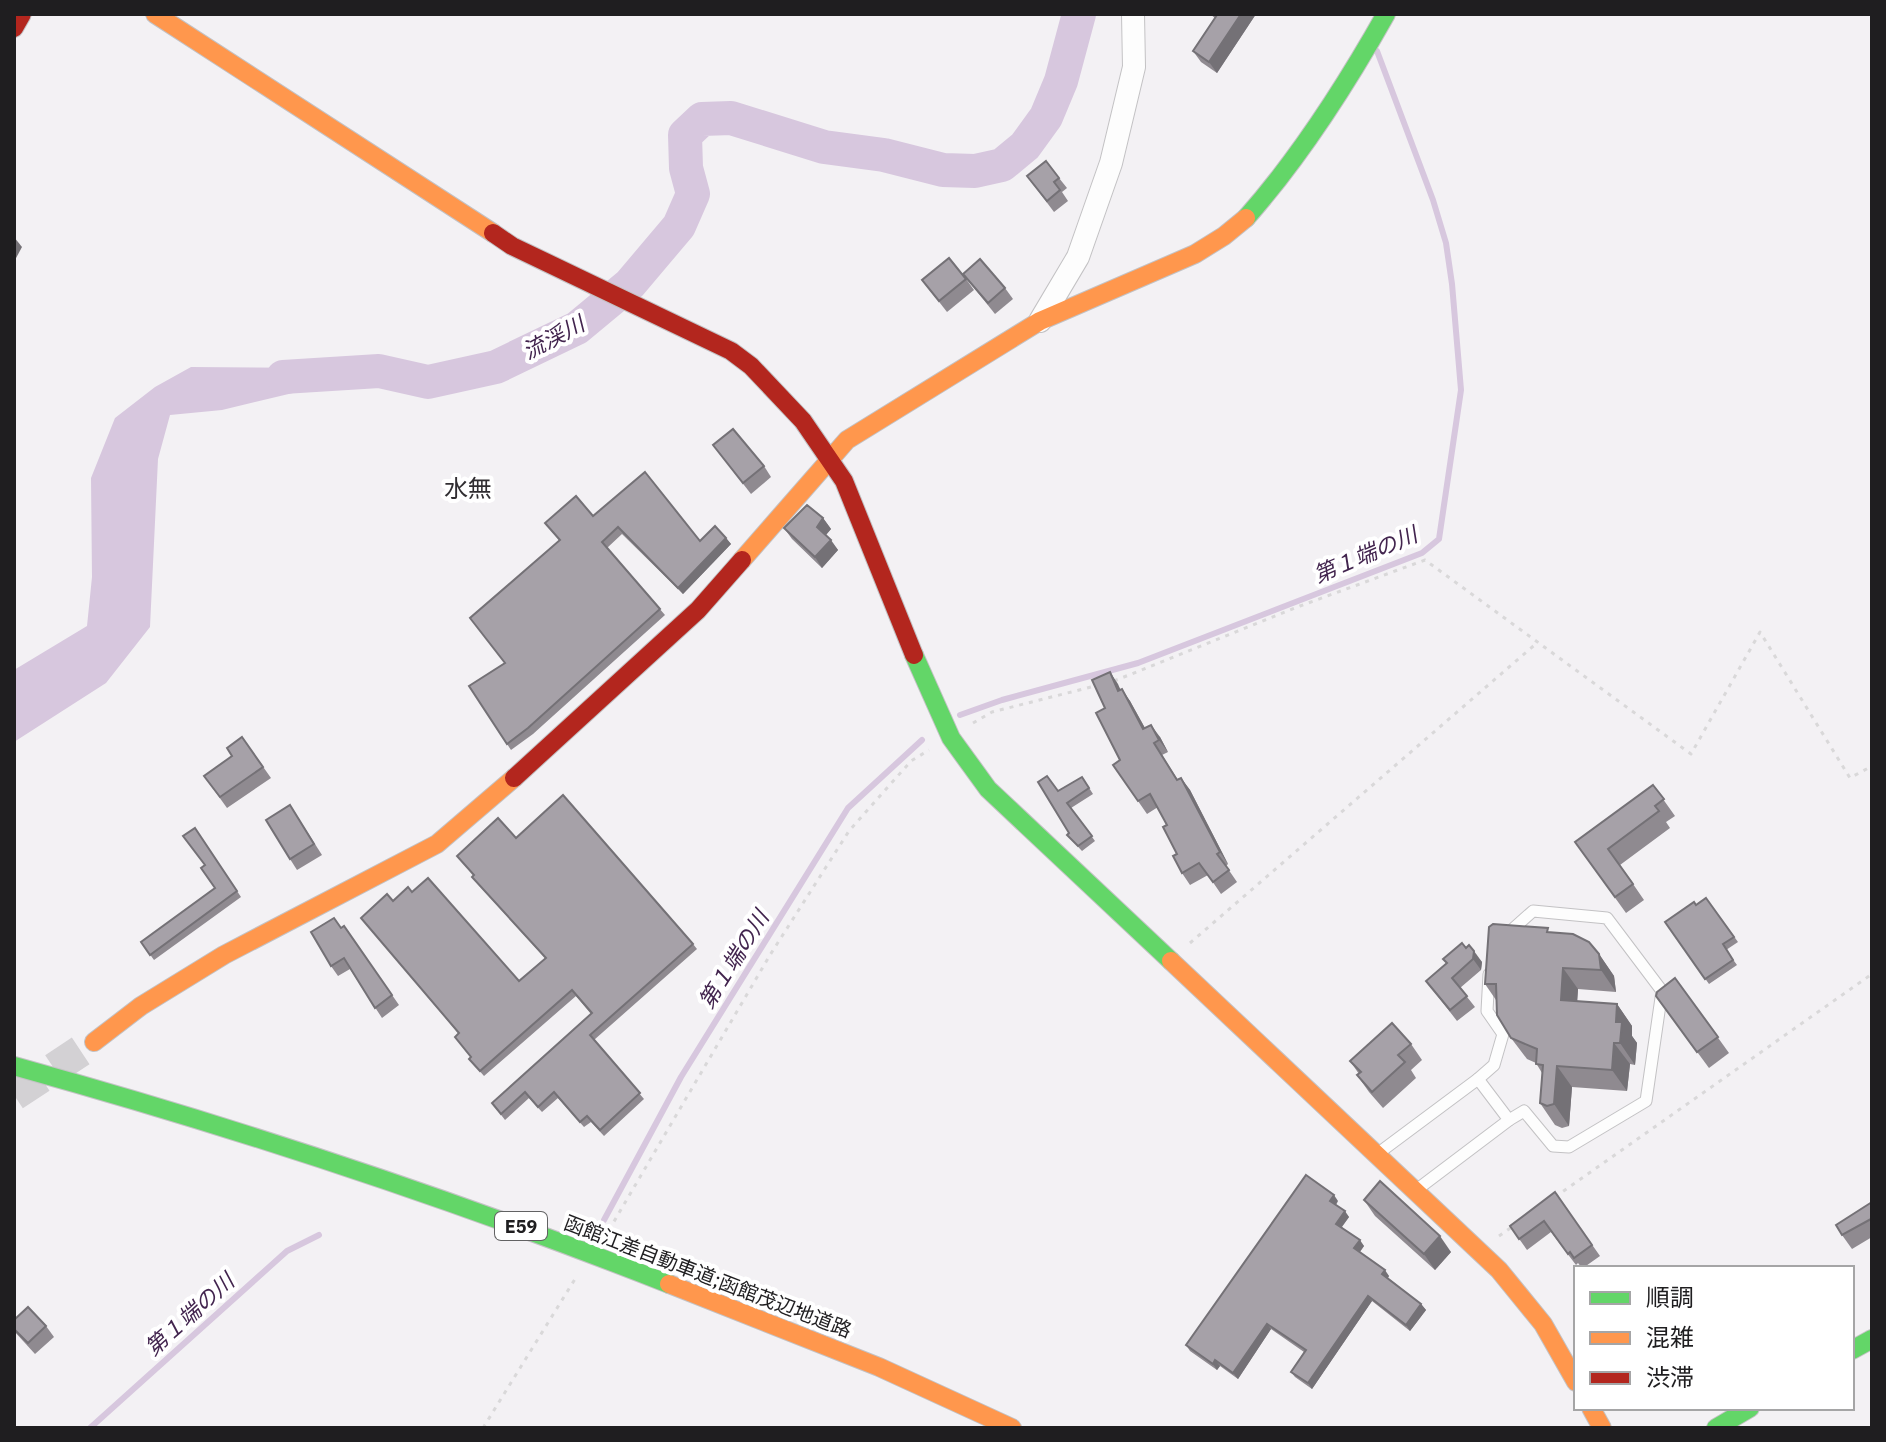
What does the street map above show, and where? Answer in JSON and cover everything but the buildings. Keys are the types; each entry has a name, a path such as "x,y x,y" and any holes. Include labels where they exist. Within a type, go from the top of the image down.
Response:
{"main road":[{"path":"14,28 22,14"},
{"path":"155,14 512,246 550,267 731,351 751,366 803,421 844,481 951,738 988,789 1499,1270 1543,1324 1574,1378"},
{"path":"94,1042 141,1006 224,955 437,844 556,741 698,610 847,440 1040,321 1195,254 1224,236 1246,218 1269,192 1357,65 1386,14"},
{"name":"函館江差自動車道;函館茂辺地道路","path":"14,1066 126,1097 524,1227 879,1367 1012,1428"},
{"path":"1854,1349 1872,1339"},
{"path":"1592,1410 1602,1428"},
{"path":"1716,1428 1747,1410"}],"street":[{"path":"1040,321 1078,257 1111,163 1134,67 1133,14"}],"lane":[{"path":"1416,1191 1524,1111 1553,1146 1569,1147 1646,1101 1662,991 1607,918 1533,911 1502,939"},
{"path":"1376,1155 1494,1065 1503,1034 1487,1011 1490,964"},
{"path":"1478,1079 1509,1120"}],"path":[{"path":"607,1233 770,955 849,831 911,761 992,712 1121,679 1300,606 1425,560 1691,754 1760,632 1850,778 1872,766"},
{"path":"1169,961 1538,642"},
{"path":"1551,1199 1872,974"},
{"path":"1474,1248 1513,1227"},
{"path":"483,1428 577,1275"}],"shaded area":[{"path":"191,367 331,368 318,387 222,410 170,415 158,459 150,627 106,683 14,742 14,670 87,626 92,577 91,478 115,418 155,387"}],"waterway":[{"name":"流渓川","path":"283,377 379,371 428,382 496,367 577,328 630,284 679,226 693,194 686,168 685,135 702,119 731,118 824,147 884,155 943,170 975,171 1002,165 1025,146 1046,117 1061,81 1079,14"},
{"name":"第１端の川","path":"960,715 1002,700 1138,663 1422,553 1439,539 1461,390 1452,284 1446,243 1433,200 1377,51"},
{"name":"第１端の川","path":"604,1220 681,1077 848,808 922,740"},
{"name":"第１端の川","path":"90,1428 287,1251 319,1235"}],"tunnel":[{"path":"14,1095 94,1042"}],"traffic: fast":[{"path":"1246,218 1321,120 1386,14"},
{"path":"914,655 951,738 988,789 1171,961"},
{"path":"14,1066 344,1166 669,1284"},
{"path":"1854,1349 1872,1339"},
{"path":"1716,1428 1747,1410"}],"traffic: slow":[{"path":"155,14 493,233"},
{"path":"742,560 847,440 1040,321 1195,254 1246,218"},
{"path":"94,1042 141,1006 224,955 437,844 514,778"},
{"path":"1171,961 1499,1270 1543,1324 1574,1378"},
{"path":"669,1284 879,1367 1012,1428"},
{"path":"1592,1410 1602,1428"}],"traffic: jam":[{"path":"14,28 22,14"},
{"path":"493,233 512,246 731,351 751,366 803,421 844,481 914,655"},
{"path":"514,778 698,610 742,560"}],"district":[{"name":"水無","path":"468,488"}]}
